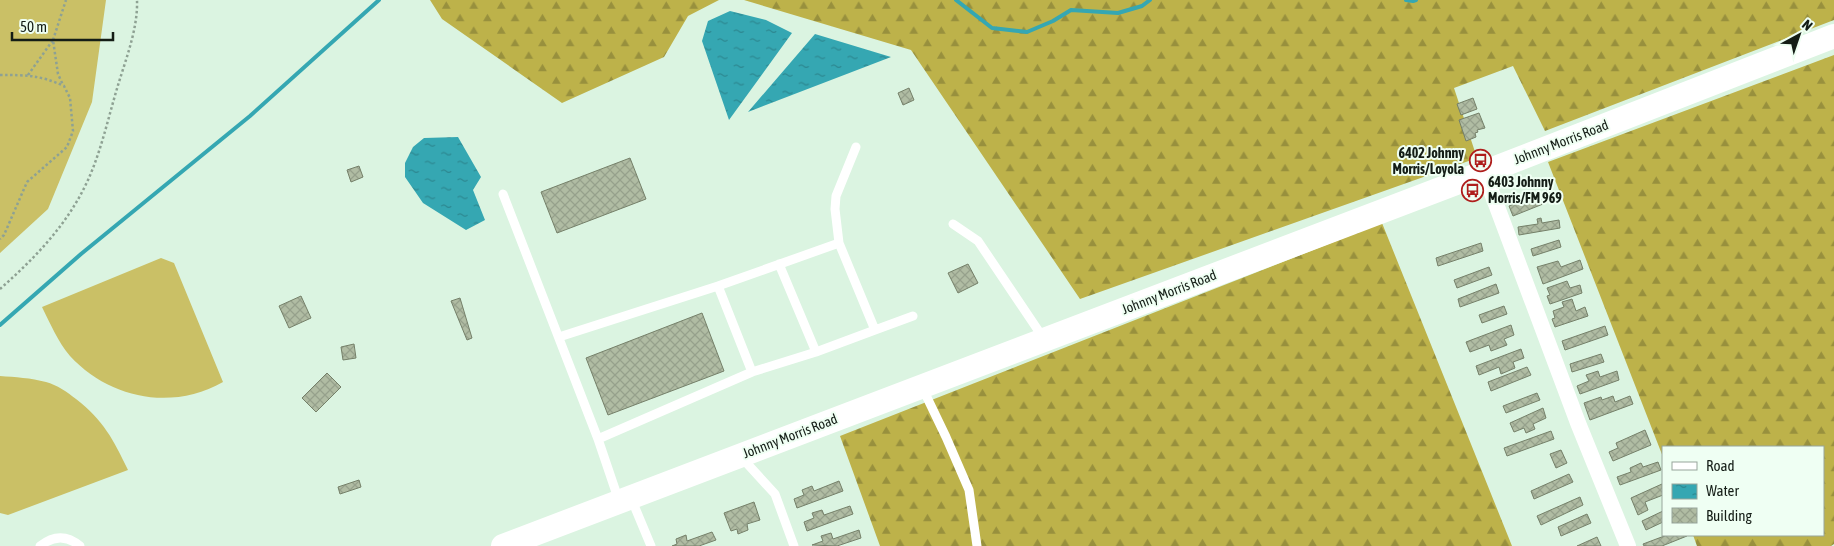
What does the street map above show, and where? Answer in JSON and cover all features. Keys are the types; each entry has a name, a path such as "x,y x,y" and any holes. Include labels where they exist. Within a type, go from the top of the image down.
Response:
{"street":[{"name":"Johnny Morris Road","path":"502,546 1484,172 1834,36"},
{"path":"1484,172 1578,423 1628,546"}],"lane":[{"path":"856,147 836,196 835,209 839,243 875,330"},
{"path":"503,194 598,439 625,499 651,546"},
{"path":"953,224 978,241 1044,340"},
{"path":"559,337 718,286 839,243"},
{"path":"779,264 816,352"},
{"path":"718,286 752,372"},
{"path":"598,439 752,372 816,352 913,316"},
{"path":"922,386 969,490 978,546"},
{"path":"740,456 775,494 794,546"},
{"path":"40,546 57,537 68,538 80,546"}],"path":[{"path":"28,75 53,40 66,0"},
{"path":"0,289 24,268 58,230 72,210 88,180 99,150 125,61 137,12 137,0"},
{"path":"0,239 4,235 28,182 67,147 73,132 70,98 58,74 53,40"},
{"path":"0,76 28,75 47,78 64,86"}],"shaded area":[{"path":"0,0 106,0 92,102 48,209 0,253"},
{"path":"161,258 174,263 223,382 203,391 163,398 142,396 123,391 86,371 66,351 42,307"},
{"path":"0,376 46,382 73,396 101,423 128,470 8,515 0,513"}],"green space":[{"path":"430,0 719,0 688,16 664,57 562,103 442,19"},
{"path":"744,0 1834,0 1834,20 1545,131 1513,66 1454,88 1477,158 1080,299 911,50"},
{"path":"1834,55 1834,544 1831,546 1697,546 1693,536 1824,536 1824,446 1662,446 1662,454 1548,162"},
{"path":"1382,223 1512,546 880,546 840,436"}],"water":[{"path":"730,11 766,20 792,33 729,120 702,41 708,21"},
{"path":"815,34 891,57 748,112"},
{"path":"458,137 481,177 473,190 485,220 466,230 423,203 405,177 405,163 413,147 424,138"}],"building":[{"path":"909,88 914,100 903,105 898,93"},
{"path":"1473,98 1477,109 1461,115 1457,104"},
{"path":"1479,113 1485,128 1477,130 1478,132 1475,133 1476,137 1466,141 1459,120"},
{"path":"630,158 646,199 557,233 541,192"},
{"path":"359,166 363,177 351,182 347,170"},
{"path":"1549,190 1553,200 1513,216 1509,206"},
{"path":"1541,218 1542,223 1559,220 1560,228 1519,235 1518,227 1538,224 1537,219"},
{"path":"1559,240 1561,247 1533,256 1531,249"},
{"path":"1481,243 1483,251 1438,266 1436,258"},
{"path":"1580,260 1583,269 1543,284 1537,267 1558,261 1561,267"},
{"path":"968,264 978,283 958,293 948,273"},
{"path":"1489,267 1492,275 1457,288 1454,280"},
{"path":"1567,281 1570,288 1580,285 1582,293 1550,304 1547,296 1550,295 1547,288"},
{"path":"1496,284 1499,293 1460,307 1458,299"},
{"path":"301,296 311,318 289,328 279,306"},
{"path":"460,298 472,338 467,340 451,301"},
{"path":"1572,299 1576,311 1585,307 1588,316 1555,327 1552,319 1555,318 1553,311 1564,307 1562,302"},
{"path":"1504,306 1507,314 1482,323 1479,315"},
{"path":"702,313 724,371 608,415 586,358"},
{"path":"1511,325 1514,335 1504,339 1507,345 1491,351 1489,345 1470,352 1466,342"},
{"path":"1605,326 1608,335 1565,350 1562,341"},
{"path":"354,344 356,358 343,360 341,347"},
{"path":"1521,349 1524,358 1513,362 1515,368 1501,374 1499,367 1479,375 1476,366"},
{"path":"1601,354 1604,362 1572,372 1570,364"},
{"path":"1527,367 1531,375 1491,391 1488,382"},
{"path":"1598,371 1600,377 1617,371 1619,380 1580,394 1577,386 1589,381 1586,375"},
{"path":"327,373 341,387 316,412 302,398"},
{"path":"1537,393 1540,400 1506,413 1503,406"},
{"path":"1613,396 1615,402 1630,396 1633,404 1590,420 1584,403 1601,397 1602,400"},
{"path":"1543,408 1546,418 1533,424 1535,429 1526,433 1524,428 1514,432 1510,423"},
{"path":"1645,430 1651,445 1613,461 1609,452 1618,448 1616,443"},
{"path":"1551,431 1554,439 1507,456 1504,448"},
{"path":"1561,450 1567,463 1556,468 1550,454"},
{"path":"1658,462 1661,470 1620,485 1617,477 1631,472 1630,468 1641,463 1643,467"},
{"path":"1569,474 1573,482 1534,499 1531,491"},
{"path":"359,480 361,487 340,494 338,487"},
{"path":"839,481 843,491 797,508 794,499 804,495 802,490 812,486 814,491"},
{"path":"1662,484 1662,495 1645,502 1648,510 1638,515 1631,498"},
{"path":"1580,497 1583,505 1541,525 1537,516"},
{"path":"754,502 760,520 747,524 748,530 738,534 737,529 731,531 724,513"},
{"path":"850,506 853,514 807,531 804,522 814,518 812,513 822,510 824,515"},
{"path":"1662,511 1662,522 1646,530 1642,521"},
{"path":"1587,514 1591,523 1561,536 1558,527"},
{"path":"859,530 861,538 837,546 812,545 823,541 821,536 831,533 833,539"},
{"path":"712,532 716,540 699,546 672,546 677,544 676,539 686,535 687,541"},
{"path":"1664,536 1687,536 1662,546 1644,546 1643,544"},
{"path":"1597,537 1601,546 1577,546"}],"waterway":[{"path":"0,325 81,254 250,116 379,0"},
{"path":"956,0 992,28 1027,32 1053,21 1071,10 1118,13 1142,6 1150,0"},
{"path":"1406,0 1416,0"}],"place":[{"name":"6402 Johnny Morris/Loyola","path":"1480,161"},
{"name":"6403 Johnny Morris/FM 969","path":"1472,190"}]}
